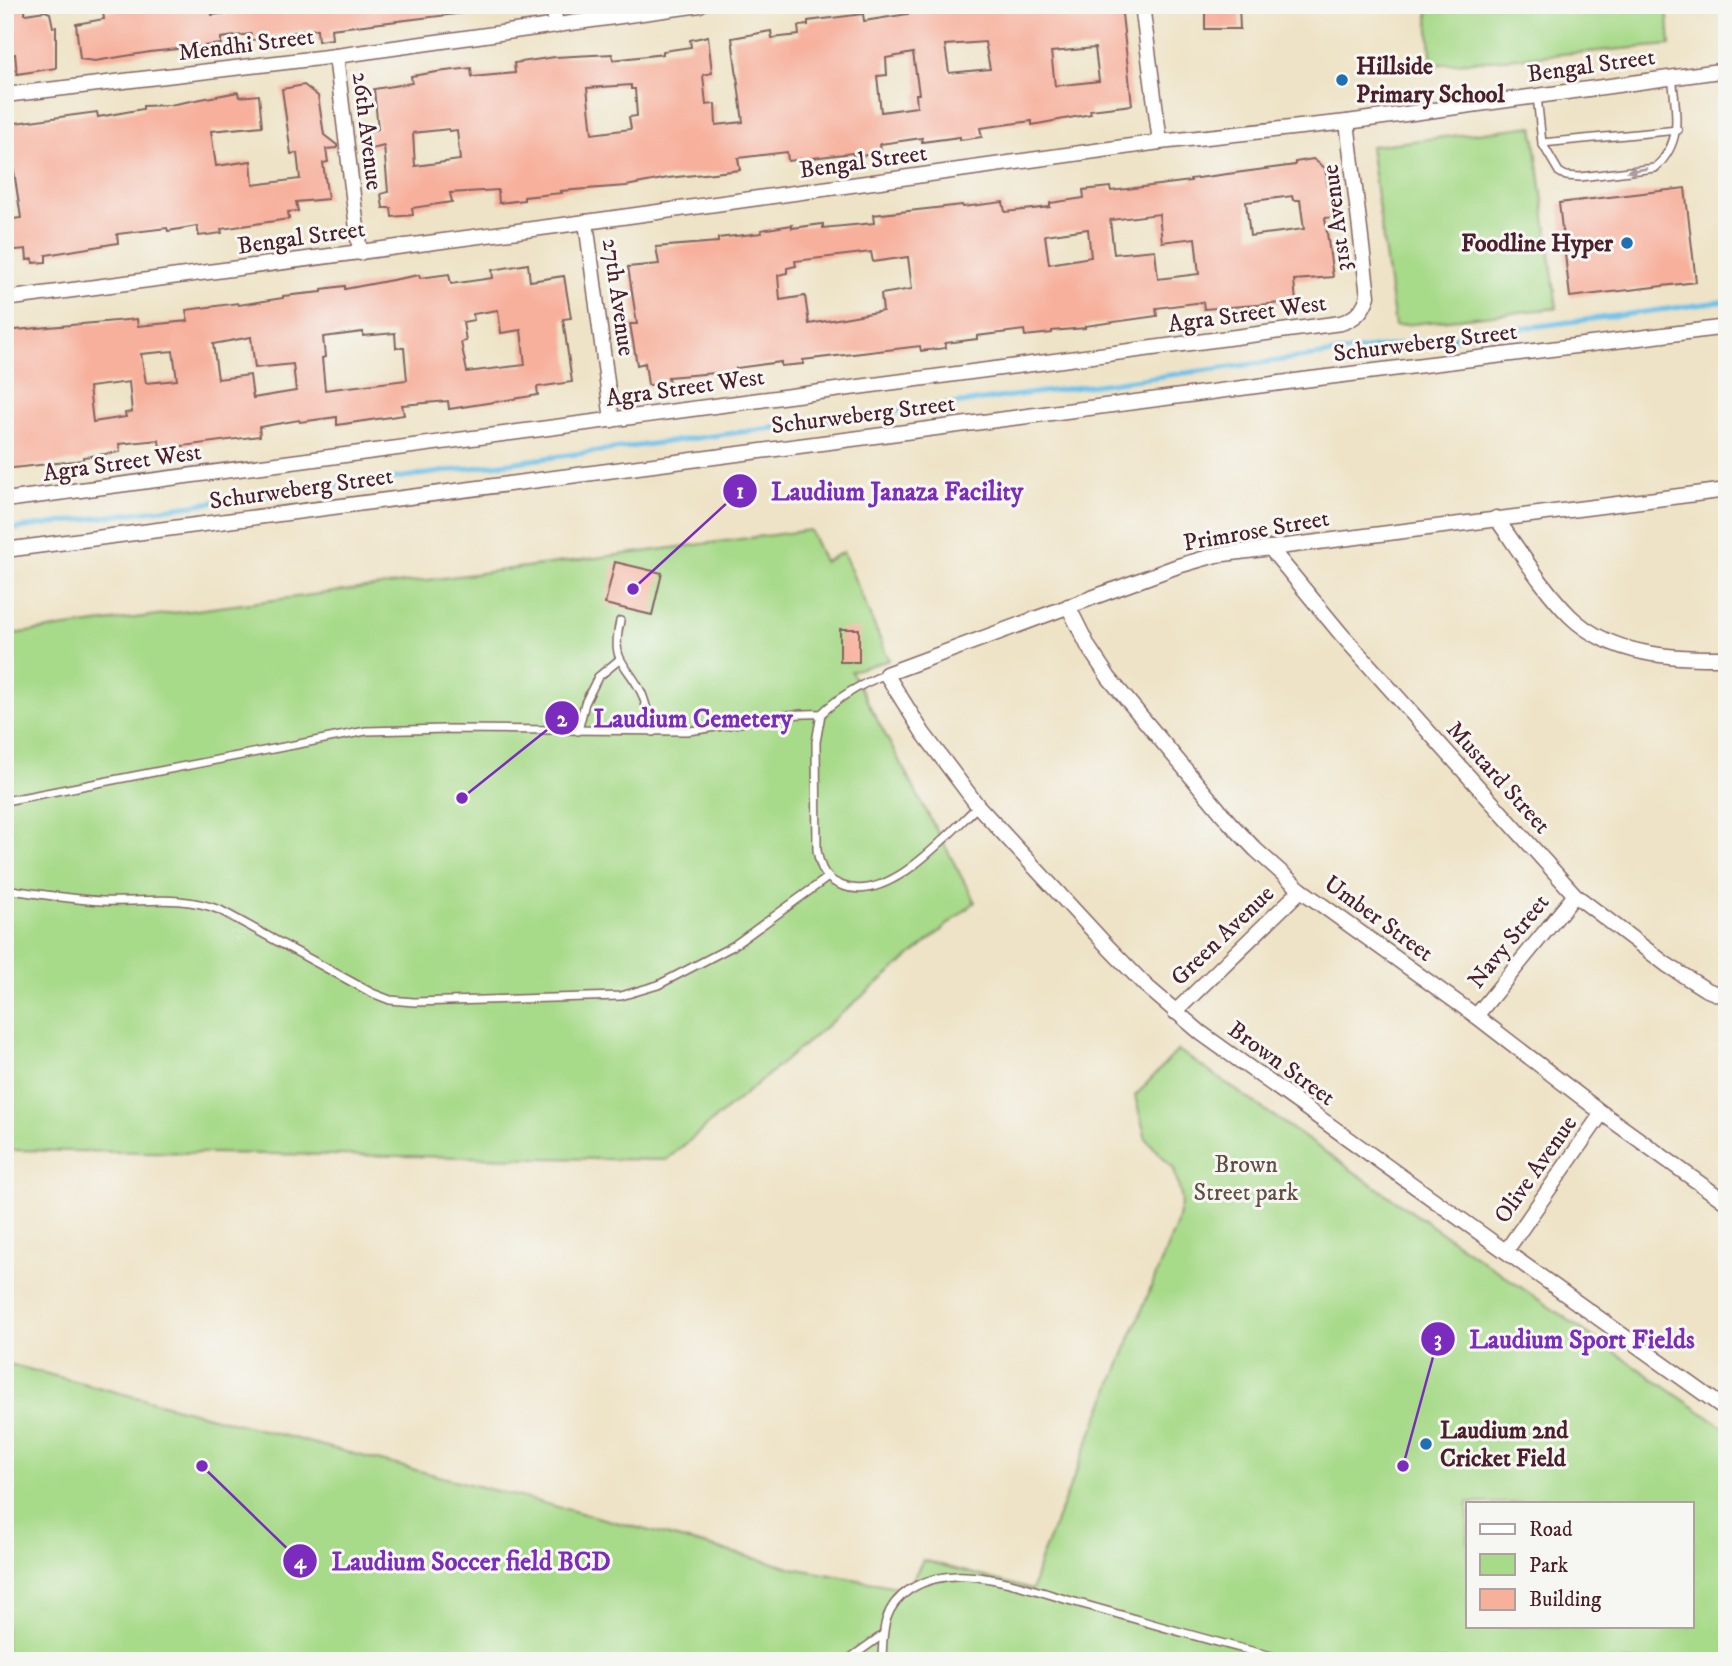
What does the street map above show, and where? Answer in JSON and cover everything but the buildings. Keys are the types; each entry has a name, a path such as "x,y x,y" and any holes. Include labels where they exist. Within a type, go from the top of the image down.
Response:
{"street":[{"path":"553,5 556,26"},
{"name":"Mendhi Street","path":"5,95 336,56 700,5"},
{"path":"1142,5 1160,142"},
{"name":"26th Avenue","path":"336,56 360,253"},
{"name":"Bengal Street","path":"5,299 360,253 1160,142 1347,122 1727,70"},
{"name":"31st Avenue","path":"1347,122 1368,296 1364,308"},
{"name":"27th Avenue","path":"586,222 612,420"},
{"name":"Agra Street West","path":"5,500 1324,326 1354,318 1364,308"},
{"name":"Schurweberg Street","path":"5,550 1727,327"},
{"name":"Primrose Street","path":"886,674 1178,566 1216,555 1727,489"},
{"path":"1496,518 1543,584 1572,618 1593,632 1617,645 1642,652 1698,659 1727,659"},
{"name":"Mustard Street","path":"1270,548 1341,634 1575,895 1667,965 1704,989 1727,998"},
{"name":"Umber Street","path":"1068,606 1089,648 1134,711 1230,823 1301,890 1727,1203"},
{"name":"Brown Street","path":"886,674 923,733 978,806 1109,948 1175,1012 1727,1410"},
{"name":"Green Avenue","path":"1175,1012 1301,890"},
{"name":"Navy Street","path":"1476,1016 1575,895"},
{"name":"Olive Avenue","path":"1506,1251 1602,1113"}],"lane":[{"path":"1537,96 1542,143 1559,172 1566,176 1580,177 1656,168 1665,160 1678,130 1672,77"},
{"path":"1542,143 1678,130"},
{"path":"620,621 617,636 619,660 641,692 653,732"},
{"path":"578,731 585,703 598,677 619,660"},
{"name":"Primrose Street","path":"821,714 858,686 886,674"},
{"path":"5,801 366,731 401,729 653,732 720,728 777,715 821,714 816,742 817,850 819,864 827,878 849,888 869,888 885,884 915,863 978,806"},
{"path":"5,889 64,899 200,902 220,910 372,993 390,1000 414,1002 621,996 658,985 733,946 827,878"},
{"path":"882,1661 881,1636 890,1609 910,1589 939,1578 967,1576 1015,1585 1293,1661"},
{"path":"846,1661 881,1636"}],"green space":[{"path":"1427,5 1667,5 1670,45 1432,65"},
{"path":"1533,126 1557,308 1395,326 1370,146"},
{"path":"810,530 824,562 843,552 889,660 851,671 975,902 666,1160 5,1150 5,635"},
{"name":"Brown Street park","path":"1178,1050 1727,1430 1727,1661 5,1661 5,1363 792,1568 908,1589 923,1560 1032,1590 1039,1563 1176,1226 1182,1200 1174,1169 1146,1139 1135,1096"}],"waterway":[{"path":"5,530 1727,301"}],"place":[{"name":"Hillside Primary School","path":"1342,80"},
{"name":"Foodline Hyper","path":"1627,243"},
{"name":"Laudium Janaza Facility","path":"633,589"},
{"name":"Laudium Cemetery","path":"462,798"},
{"name":"Laudium 2nd Cricket Field","path":"1426,1444"},
{"name":"Laudium Soccer field BCD","path":"202,1466"},
{"name":"Laudium Sport Fields","path":"1403,1466"}]}
